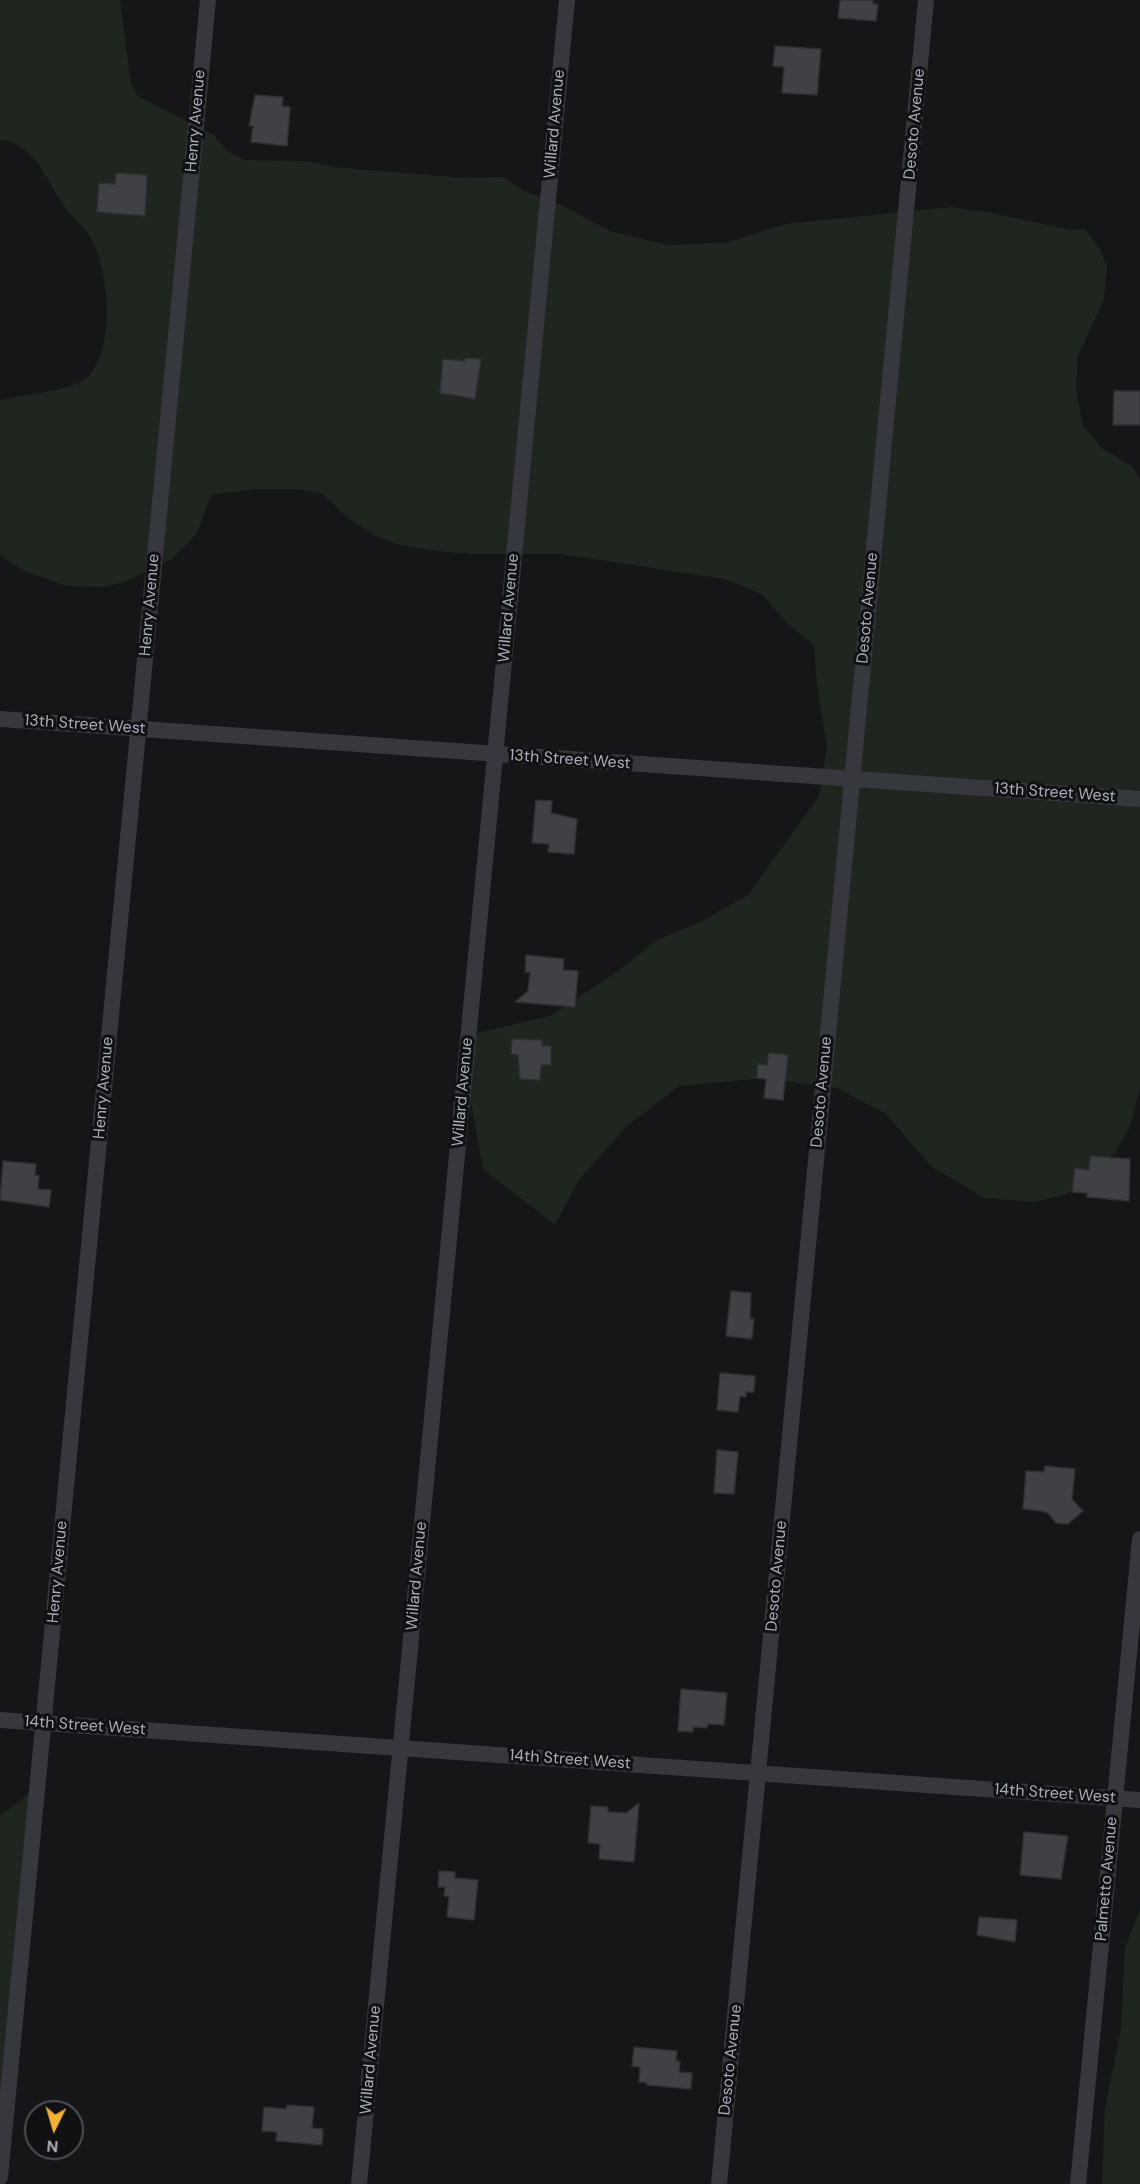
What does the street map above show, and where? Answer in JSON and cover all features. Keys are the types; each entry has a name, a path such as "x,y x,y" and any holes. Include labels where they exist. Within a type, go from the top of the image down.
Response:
{"street":[{"name":"Henry Avenue","path":"0,2177 208,0"},
{"name":"Willard Avenue","path":"359,2184 567,0"},
{"name":"Desoto Avenue","path":"719,2184 926,0"},
{"name":"13th Street West","path":"0,719 1140,799"},
{"name":"Palmetto Avenue","path":"1078,2184 1140,1539"},
{"name":"14th Street West","path":"0,1720 1140,1800"}],"shaded area":[{"path":"0,0 120,0 131,84 138,96 214,135 228,152 245,160 304,161 343,168 463,178 503,177 526,192 558,203 610,231 668,245 725,243 785,224 951,207 992,213 1071,230 1085,229 1100,249 1107,267 1104,299 1078,356 1076,388 1083,426 1103,449 1133,467 1140,480 1140,1089 1129,1129 1115,1152 1096,1173 1066,1194 1035,1202 985,1198 932,1167 886,1114 837,1088 764,1078 679,1086 626,1127 579,1180 555,1225 483,1169 459,1037 550,1016 617,972 657,940 700,922 748,895 819,796 827,747 817,685 814,645 787,623 762,594 724,579 561,554 472,554 427,550 393,543 374,535 347,517 323,494 297,489 254,489 211,495 197,533 173,558 125,582 103,587 66,586 24,571 0,555 0,400 72,386 88,377 97,363 103,346 107,306 101,265 88,233 64,206 37,162 21,147 0,140"},
{"path":"39,1786 0,2169 0,1816"},
{"path":"1140,1909 1140,2184 1102,2184 1105,2107 1121,2029 1125,1948"}],"building":[{"path":"840,0 873,0 873,4 878,4 876,21 838,18"},
{"path":"775,46 821,49 817,95 782,93 784,67 773,66"},
{"path":"255,95 283,97 282,106 290,107 287,146 251,142 253,126 249,126"},
{"path":"116,173 147,175 145,216 97,212 99,183 115,184"},
{"path":"465,358 481,359 475,399 440,393 443,359 465,361"},
{"path":"1114,391 1140,391 1140,425 1113,425"},
{"path":"536,800 552,801 551,813 577,819 574,854 548,852 549,844 532,843"},
{"path":"526,955 564,959 563,970 578,971 575,1007 515,1002 528,991 530,973 525,972"},
{"path":"512,1039 542,1040 542,1046 551,1046 551,1065 541,1065 540,1080 520,1079 518,1055 511,1054"},
{"path":"769,1053 788,1055 783,1100 764,1098 766,1079 757,1078 758,1064 767,1065"},
{"path":"1090,1156 1130,1159 1129,1201 1087,1197 1087,1193 1072,1192 1075,1168 1089,1170"},
{"path":"3,1161 36,1164 35,1175 39,1176 38,1189 51,1190 49,1207 0,1200"},
{"path":"731,1291 751,1293 750,1319 754,1319 752,1339 726,1336"},
{"path":"720,1373 755,1376 754,1392 746,1392 746,1397 740,1396 738,1412 717,1410"},
{"path":"717,1450 738,1452 734,1494 714,1493"},
{"path":"1045,1466 1075,1469 1072,1499 1083,1511 1068,1524 1056,1523 1048,1513 1023,1509 1026,1471 1044,1472"},
{"path":"681,1689 727,1693 724,1725 708,1724 707,1728 693,1727 693,1732 678,1731"},
{"path":"639,1803 634,1862 599,1859 600,1844 588,1843 591,1806 608,1807 608,1812 626,1813"},
{"path":"1024,1832 1068,1836 1061,1879 1020,1875"},
{"path":"439,1871 455,1872 455,1878 478,1880 474,1920 447,1917 449,1896 444,1896 445,1887 438,1887"},
{"path":"979,1917 1017,1920 1015,1942 977,1935"},
{"path":"634,2047 677,2051 676,2061 680,2061 679,2072 692,2073 691,2089 646,2085 647,2083 639,2082 640,2067 632,2066"},
{"path":"287,2105 314,2107 312,2128 323,2129 322,2145 276,2141 277,2132 262,2131 264,2107 286,2109"}]}
